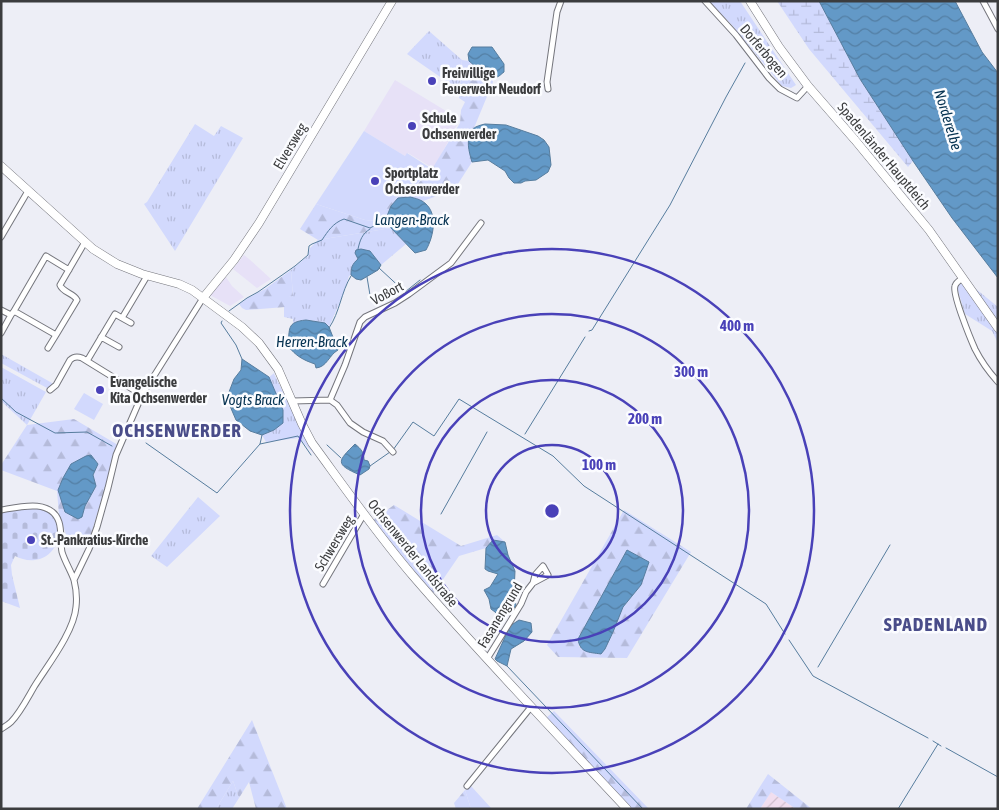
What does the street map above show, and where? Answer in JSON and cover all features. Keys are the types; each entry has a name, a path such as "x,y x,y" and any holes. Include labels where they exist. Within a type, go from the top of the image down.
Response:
{"street":[{"name":"Elversweg","path":"203,298 234,260 253,231 392,1"},
{"path":"548,89 547,82 554,29 561,1"},
{"name":"Dorferbogen","path":"705,1 736,35 769,78 780,89 798,98 808,86"},
{"name":"Spadenländer Hauptdeich","path":"750,1 779,48 808,86 929,230 998,328"},
{"path":"983,1 998,29"},
{"name":"Ochsenwerder Landstraße","path":"1,166 93,249 117,264 147,276 179,284 192,290 237,323 259,343 278,369 312,443 364,514 413,576 531,707 627,809"},
{"path":"1,237 28,191"},
{"name":"Voßort","path":"330,400 360,322 365,317 402,299 451,263 481,223"},
{"path":"48,348 77,300 76,297 60,286 84,242"},
{"path":"1,333 46,256 69,270"},
{"path":"122,318 147,276"},
{"path":"963,278 955,284 954,288 958,302 975,348 987,369 998,382"},
{"path":"74,580 89,549 116,455 142,395 203,298"},
{"path":"1,310 13,313 56,335"},
{"path":"86,361 115,314 130,323"},
{"path":"101,337 119,347"},
{"path":"50,390 56,385 71,359 78,356 142,395"},
{"path":"293,401 330,400 337,405 350,423 383,442 393,452"},
{"path":"1,510 38,505 55,514 61,533 60,544 74,580 77,599 71,626 61,645 19,712 10,723 1,729"},
{"name":"Schwersweg","path":"323,584 364,514"},
{"name":"Fasanengrund","path":"487,659 533,583"},
{"path":"467,786 531,707"}],"shaded area":[{"name":"Schule Ochsenwerder","path":"395,80 456,117 459,121 435,166 431,167 408,153 405,156 364,131"},
{"path":"244,255 271,279 257,288 233,269"},
{"path":"226,277 232,286 244,297 230,306 210,295"},
{"path":"771,792 796,809 760,809"}],"green space":[{"path":"708,1 740,1 796,85 791,88 782,86 731,24"},
{"path":"777,1 819,1 860,79 913,161 908,167 809,49"},
{"path":"429,31 462,60 459,90 407,54"},
{"path":"462,60 469,61 480,72 492,78 493,82 468,138 472,162 454,190 423,201 410,197 387,216 391,228 318,240 300,229 316,204 365,220 376,221 395,199 404,193 410,192 432,169 460,123 461,110 465,102 459,98"},
{"path":"195,124 214,136 221,126 243,138 175,251 144,204"},
{"name":"Sportplatz Ochsenwerder","path":"364,131 405,156 407,153 432,169 409,192 394,199 376,221 365,220 316,204"},
{"path":"391,228 406,244 381,265 370,251 357,257 358,259 351,269 351,275 329,327 311,320 293,323 293,319 284,317 284,297 293,296 291,270 308,256 310,248 318,240"},
{"path":"291,270 293,296 284,298 285,307 246,310 239,304 265,289"},
{"path":"960,280 998,334 998,343 992,331 965,314 956,284"},
{"path":"975,290 998,307 998,322"},
{"path":"1,354 52,383 51,388 47,388 1,363"},
{"path":"1,367 46,392 27,425 1,401"},
{"path":"277,371 274,374 316,456 299,438 266,442 262,435 274,430 273,387 269,377"},
{"path":"84,393 103,404 94,420 74,409"},
{"path":"74,419 118,445 88,544 67,537 59,515 57,491 1,470 1,465 27,425","holes":["91,455 98,464 93,476 96,486 85,506 82,517"]},
{"path":"198,497 220,516 167,567 151,556"},
{"path":"394,505 461,546 497,535 505,542 493,540 486,548 459,556 433,594 373,520"},
{"path":"37,507 49,512 56,521 59,534 58,540 52,551 41,558 30,560 15,556 11,565 20,608 1,601 1,512"},
{"path":"624,510 691,552 627,658 558,657 547,645","holes":["627,550 641,585 623,607 605,649 579,647 578,639"]},
{"path":"554,711 649,809 631,809 545,719"},
{"path":"252,720 287,809 256,809 249,782 239,798 233,781 216,809 197,809"},
{"path":"768,774 812,809 796,809 771,792 760,809 746,809"},
{"path":"233,781 239,798 232,809 216,809"},
{"path":"471,786 492,809 471,809 465,790"},
{"path":"465,790 471,809 456,809 454,803"}],"water":[{"name":"Norderelbe","path":"819,1 955,1 982,52 998,73 998,278 952,218 860,79"},
{"path":"472,47 492,47 504,64 504,72 494,78 482,72 469,61 468,54"},
{"path":"485,124 506,125 538,136 544,140 549,147 551,165 548,172 536,180 514,183 505,171 488,160 472,162 468,145 469,137 474,128"},
{"name":"Langen-Brack","path":"410,197 421,200 427,205 433,217 433,231 426,250 415,253 391,228 387,216 391,206 398,198"},
{"path":"356,250 370,251 381,265 378,270 361,280 351,275 351,270 358,259 355,253"},
{"name":"Herren-Brack","path":"306,320 325,323 329,327 338,350 320,367 316,368 315,364 300,357 288,346 290,327 295,323"},
{"name":"Vogts Brack","path":"242,359 269,377 283,410 283,423 274,430 262,435 250,431 236,420 230,406 229,392 234,379 241,370"},
{"path":"355,444 362,451 364,460 368,461 370,466 369,469 360,475 346,468 341,462 345,454"},
{"path":"91,455 98,464 93,475 96,486 85,506 82,517 78,519 65,512 58,490 71,464"},
{"path":"493,540 505,542 515,571 514,592 516,606 503,618 491,609 489,599 484,590 490,587 498,574 485,569 486,548"},
{"path":"627,550 649,562 641,585 623,607 613,632 601,654 585,651 579,644 578,639"},
{"path":"519,620 531,623 532,632 524,641 511,649 507,666 495,659 510,626"}],"waterway":[{"path":"589,331 592,330 670,205 745,63"},
{"path":"229,311 295,266 308,255 309,246 322,240 331,228 340,221 344,219 370,228 388,219"},
{"path":"358,249 362,238 370,229"},
{"path":"379,268 405,292 420,280"},
{"path":"329,328 351,276"},
{"path":"367,277 370,295"},
{"path":"222,321 221,323 236,345 242,359"},
{"path":"525,434 585,337"},
{"path":"1,398 16,412 55,433 87,432 112,446"},
{"path":"393,450 413,422 434,436 459,399 553,456 584,486 766,604 785,634"},
{"path":"441,514 487,432"},
{"path":"262,435 260,444 298,436 311,455"},
{"path":"146,443 217,493 260,444"},
{"path":"327,445 341,458"},
{"path":"370,466 390,452"},
{"path":"818,667 890,545"},
{"path":"789,640 813,676 928,738"},
{"path":"507,666 643,809"},
{"path":"933,741 941,746"},
{"path":"898,809 938,744"},
{"path":"946,748 998,777"}],"place":[{"name":"Freiwillige Feuerwehr Neudorf","path":"432,81"},
{"name":"Schule Ochsenwerder","path":"412,126"},
{"name":"Sportplatz Ochsenwerder","path":"375,181"},
{"name":"Evangelische Kita Ochsenwerder","path":"100,390"},
{"name":"St.-Pankratius-Kirche","path":"31,540"}],"district":[{"name":"OCHSENWERDER","path":"177,430"},
{"name":"SPADENLAND","path":"936,624"}]}
